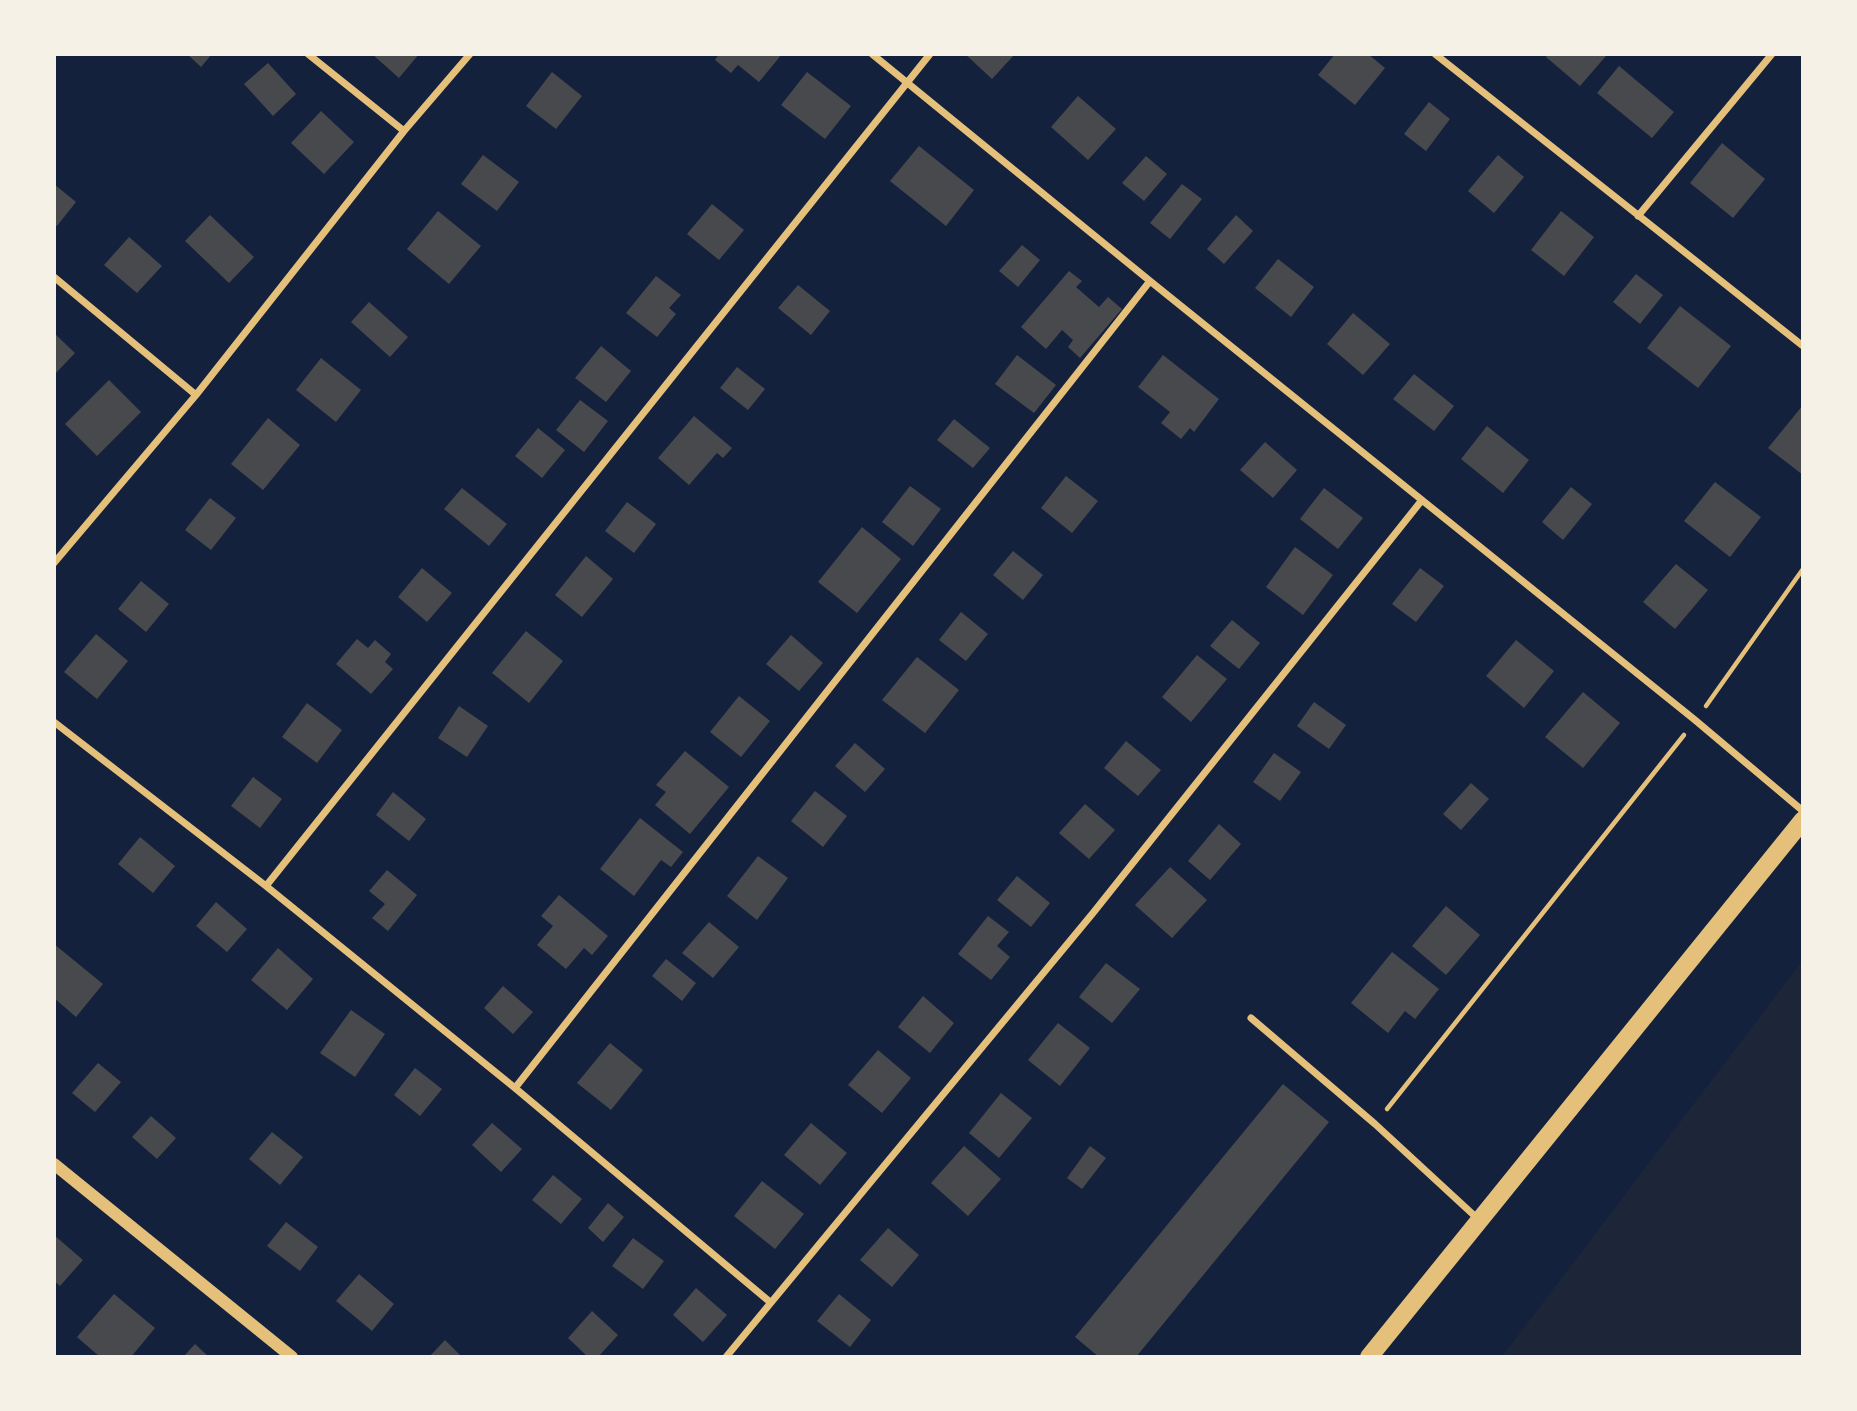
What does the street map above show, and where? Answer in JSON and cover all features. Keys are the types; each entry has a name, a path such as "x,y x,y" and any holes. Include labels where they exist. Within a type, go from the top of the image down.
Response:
{"main road":[{"path":"1369,1357 1803,820"}],"street":[{"path":"308,54 404,131"},
{"path":"54,564 196,395 404,131 470,54"},
{"path":"872,54 1150,282 1695,720 1803,811"},
{"path":"266,886 930,54"},
{"path":"1435,54 1803,346"},
{"path":"1637,216 1772,54"},
{"path":"54,277 196,395"},
{"path":"515,1088 1150,282"},
{"path":"726,1357 1093,913 1422,500"},
{"path":"54,722 266,886 515,1088 771,1302"},
{"path":"1251,1018 1375,1124 1479,1220"},
{"path":"54,1164 292,1357"}],"path":[{"path":"1375,1124 1695,720 1803,569"}],"shaded area":[{"path":"1803,960 1803,1357 1502,1357 1504,1354"}],"building":[{"path":"187,54 212,54 201,67"},
{"path":"372,54 419,54 399,78"},
{"path":"719,54 782,54 759,82 738,65 731,73 715,60"},
{"path":"965,54 1015,54 992,79"},
{"path":"1335,54 1368,54 1385,68 1355,105 1318,75"},
{"path":"1548,54 1606,56 1580,86 1546,57"},
{"path":"268,63 296,94 273,116 244,84"},
{"path":"1619,66 1674,112 1652,138 1597,93"},
{"path":"552,72 582,96 556,129 526,106"},
{"path":"807,72 851,106 825,139 781,105"},
{"path":"1078,96 1116,129 1088,160 1051,127"},
{"path":"1429,102 1450,119 1426,151 1404,134"},
{"path":"321,111 354,142 324,174 291,143"},
{"path":"1722,143 1765,179 1733,218 1690,183"},
{"path":"919,146 974,190 946,226 890,181"},
{"path":"483,155 519,182 497,211 461,184"},
{"path":"1498,155 1524,177 1494,213 1468,191"},
{"path":"1146,156 1167,174 1144,201 1122,183"},
{"path":"54,184 76,202 57,226 54,224"},
{"path":"1182,184 1202,199 1170,239 1150,223"},
{"path":"712,204 744,230 719,260 687,234"},
{"path":"438,211 481,246 449,284 407,249"},
{"path":"1561,211 1594,237 1564,276 1531,250"},
{"path":"210,215 254,257 229,283 185,241"},
{"path":"1236,215 1253,231 1224,264 1207,249"},
{"path":"129,237 162,266 137,293 104,265"},
{"path":"1022,245 1040,260 1018,287 999,271"},
{"path":"1278,259 1314,287 1291,317 1255,288"},
{"path":"1069,271 1082,281 1076,287 1099,307 1108,297 1122,309 1080,358 1068,347 1073,340 1062,330 1046,349 1021,327"},
{"path":"1636,274 1663,295 1640,324 1613,302"},
{"path":"656,276 681,295 669,308 676,314 657,337 626,313"},
{"path":"798,285 830,311 811,335 778,308"},
{"path":"369,302 408,337 390,357 351,322"},
{"path":"1680,306 1731,346 1698,388 1647,348"},
{"path":"1353,313 1390,344 1363,375 1327,344"},
{"path":"54,333 75,353 54,375"},
{"path":"601,346 631,371 606,402 575,378"},
{"path":"1017,355 1056,385 1034,413 995,384"},
{"path":"1163,355 1219,399 1194,432 1190,428 1181,439 1161,423 1170,412 1138,387"},
{"path":"321,358 361,390 336,422 296,390"},
{"path":"737,367 765,389 748,410 720,388"},
{"path":"1414,374 1454,406 1434,431 1393,399"},
{"path":"109,380 141,412 97,456 65,424"},
{"path":"580,400 608,421 584,452 556,430"},
{"path":"1803,405 1803,475 1768,448"},
{"path":"694,416 732,448 723,458 717,453 689,485 658,458"},
{"path":"268,418 300,445 263,490 231,464"},
{"path":"954,419 990,448 973,468 937,440"},
{"path":"1487,426 1529,460 1503,493 1461,459"},
{"path":"538,428 565,450 542,478 515,456"},
{"path":"1265,442 1297,470 1273,498 1240,470"},
{"path":"1066,476 1098,501 1072,533 1041,508"},
{"path":"1715,482 1761,517 1730,557 1684,521"},
{"path":"910,486 941,509 913,546 882,522"},
{"path":"1571,487 1592,504 1563,540 1542,522"},
{"path":"462,488 507,524 489,546 444,509"},
{"path":"1324,488 1363,518 1338,549 1300,519"},
{"path":"210,498 236,518 211,550 185,530"},
{"path":"627,502 656,524 634,553 605,531"},
{"path":"862,527 901,559 857,613 818,582"},
{"path":"1295,547 1333,575 1303,615 1266,587"},
{"path":"1013,551 1043,575 1023,600 993,575"},
{"path":"586,556 613,579 582,617 555,595"},
{"path":"1676,564 1708,590 1675,629 1643,602"},
{"path":"422,568 452,593 427,622 398,597"},
{"path":"1420,568 1444,586 1416,622 1392,604"},
{"path":"141,581 169,604 146,632 118,609"},
{"path":"961,612 988,634 966,661 939,640"},
{"path":"1232,620 1260,643 1239,669 1210,646"},
{"path":"526,631 563,661 529,703 492,673"},
{"path":"96,634 128,661 97,699 64,672"},
{"path":"791,635 823,663 799,691 766,664"},
{"path":"357,639 368,648 375,640 391,654 385,662 393,669 371,694 336,664"},
{"path":"1516,640 1554,671 1524,708 1486,676"},
{"path":"1197,655 1227,679 1191,722 1162,697"},
{"path":"917,657 959,690 925,733 882,700"},
{"path":"1583,692 1620,723 1583,768 1545,737"},
{"path":"739,696 770,721 741,757 710,732"},
{"path":"1314,702 1346,725 1329,749 1297,726"},
{"path":"307,703 342,730 317,763 282,737"},
{"path":"459,706 488,726 467,757 438,738"},
{"path":"1126,741 1161,770 1138,796 1104,768"},
{"path":"855,743 885,769 865,792 835,766"},
{"path":"685,751 729,787 690,834 655,805 666,792 656,785"},
{"path":"1274,753 1301,772 1280,801 1253,782"},
{"path":"253,777 282,799 260,828 231,806"},
{"path":"1471,783 1489,799 1461,830 1443,814"},
{"path":"815,791 847,816 823,847 791,821"},
{"path":"393,792 426,819 409,841 376,815"},
{"path":"1085,804 1115,830 1089,859 1059,833"},
{"path":"640,818 683,852 671,867 661,860 634,896 600,869"},
{"path":"1219,824 1241,844 1210,880 1188,861"},
{"path":"140,837 175,866 153,893 118,864"},
{"path":"758,856 788,878 757,920 727,896"},
{"path":"1170,867 1207,900 1172,938 1135,905"},
{"path":"387,870 417,895 388,931 372,918 385,904 369,891"},
{"path":"1017,876 1050,903 1031,927 997,900"},
{"path":"559,895 608,936 592,955 584,948 566,969 537,945 553,926 541,916"},
{"path":"216,902 247,929 227,952 196,926"},
{"path":"1446,906 1480,935 1446,975 1412,946"},
{"path":"988,916 1009,932 997,946 1010,957 991,980 958,954"},
{"path":"709,922 739,947 713,978 682,953"},
{"path":"54,944 103,984 76,1017 54,998"},
{"path":"278,948 313,979 287,1010 251,980"},
{"path":"1392,952 1439,989 1415,1019 1405,1011 1388,1033 1351,1003"},
{"path":"666,959 696,983 682,1001 652,976"},
{"path":"1106,963 1140,989 1112,1023 1079,997"},
{"path":"503,986 533,1012 513,1034 484,1008"},
{"path":"923,996 954,1023 930,1053 898,1027"},
{"path":"351,1010 385,1034 355,1077 320,1053"},
{"path":"1058,1023 1090,1048 1060,1086 1028,1060"},
{"path":"610,1043 643,1070 611,1110 577,1083"},
{"path":"878,1050 911,1078 882,1113 848,1085"},
{"path":"98,1063 121,1082 95,1112 72,1093"},
{"path":"415,1068 442,1089 420,1116 394,1095"},
{"path":"1283,1084 1329,1122 1136,1357 1099,1357 1075,1337"},
{"path":"1001,1093 1032,1118 999,1158 969,1133"},
{"path":"151,1116 176,1138 157,1159 132,1137"},
{"path":"492,1123 522,1149 501,1172 472,1145"},
{"path":"811,1123 847,1153 820,1185 784,1155"},
{"path":"272,1132 303,1157 280,1185 249,1159"},
{"path":"964,1146 1001,1179 968,1216 931,1183"},
{"path":"1090,1146 1106,1158 1082,1189 1067,1178"},
{"path":"553,1175 582,1199 561,1224 532,1200"},
{"path":"762,1181 804,1214 775,1249 734,1216"},
{"path":"608,1203 624,1217 603,1242 588,1228"},
{"path":"286,1222 318,1247 300,1271 267,1246"},
{"path":"888,1228 919,1255 892,1287 860,1260"},
{"path":"54,1235 83,1260 60,1286 54,1281"},
{"path":"633,1238 664,1261 643,1289 612,1266"},
{"path":"359,1274 394,1304 372,1331 336,1301"},
{"path":"696,1288 727,1315 703,1342 673,1315"},
{"path":"114,1294 155,1328 131,1357 100,1357 77,1337"},
{"path":"839,1294 871,1320 850,1347 817,1321"},
{"path":"592,1311 618,1335 598,1357 588,1357 568,1338"},
{"path":"445,1340 462,1357 429,1357"},
{"path":"195,1344 209,1357 183,1357"}]}
